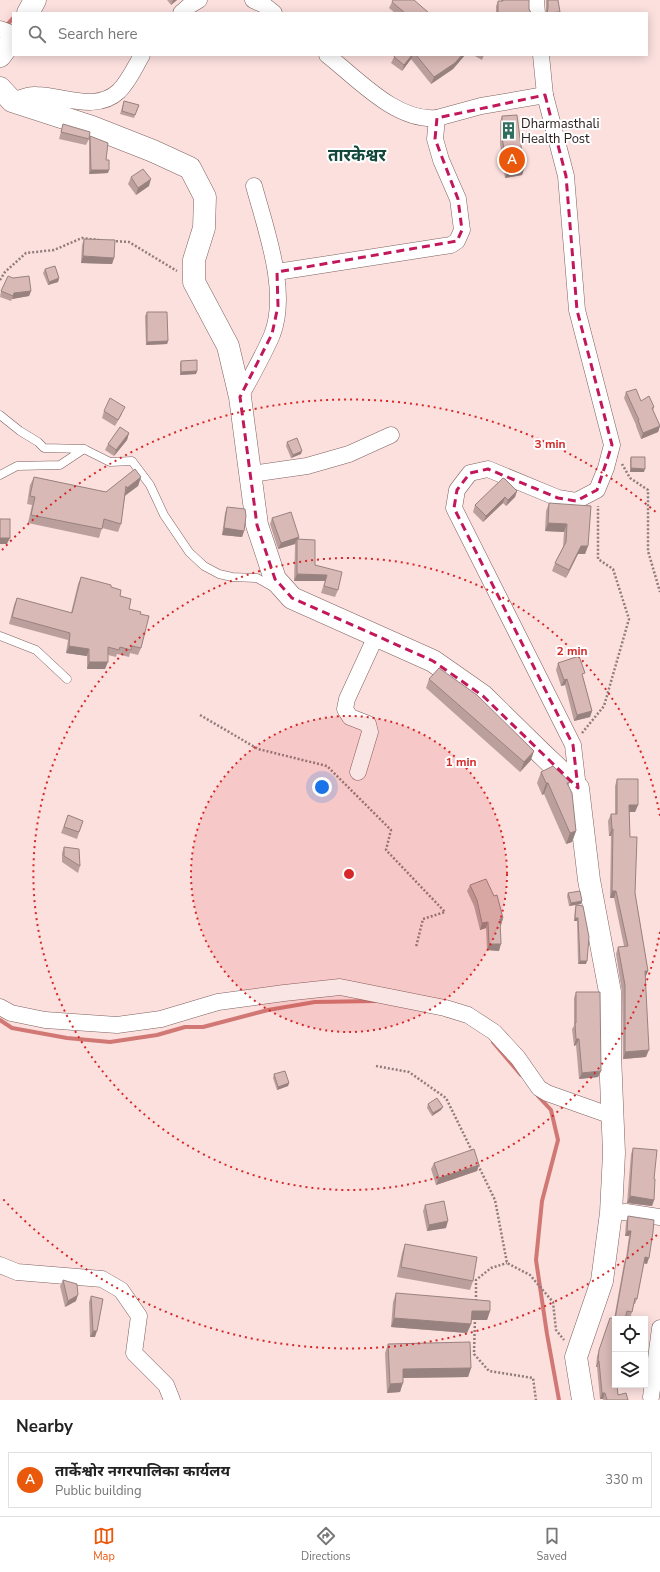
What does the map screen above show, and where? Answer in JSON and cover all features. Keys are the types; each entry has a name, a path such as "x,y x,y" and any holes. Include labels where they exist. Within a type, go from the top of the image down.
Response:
{"street":[{"path":"29,12 35,0"},
{"path":"183,12 199,0"},
{"path":"253,0 264,4 273,12"},
{"path":"536,0 537,12"},
{"path":"0,56 7,34"},
{"path":"4,98 34,94 75,101 102,101 118,92 131,75 141,56"},
{"path":"328,56 374,94 405,113 426,119 437,118 481,106 545,95"},
{"path":"541,56 545,95 566,176 577,310 612,445 606,468 597,490 576,501 558,498 488,469 470,474 457,490 454,508 573,745 589,880 610,992 614,1153 611,1213 602,1281 576,1357 583,1400"},
{"path":"4,98 92,127 190,168 205,197 204,228 194,260 194,282 228,346 240,397 257,524 275,579 292,598 433,661 483,696 578,788"},
{"path":"277,272 451,245 457,241 462,230 458,199 441,160 435,139 437,118"},
{"path":"240,397 272,334 278,306 277,272 254,186"},
{"path":"250,474 307,466 349,454 391,435"},
{"path":"358,772 370,732 368,724 350,717 345,709 347,699 376,636"},
{"path":"0,1007 10,1013 38,1019 117,1025 161,1019 218,1002 340,987 445,1008 468,1015 494,1032 518,1058 539,1088 543,1091 558,1098 612,1116"},
{"path":"611,1213 626,1212 660,1217"},
{"path":"0,1265 17,1272 102,1279 121,1290 139,1316 134,1353 166,1385 172,1400"},
{"path":"651,1397 660,1328"}],"lane":[{"path":"0,415 20,431 38,442 44,448 84,449 110,462 132,461 150,485 164,515 189,552 204,566 218,574 232,577 257,578 292,598"},
{"path":"0,475 17,466 60,465 84,449"},
{"path":"0,636 36,650 68,680"}],"path":[{"path":"0,280 5,272 26,253 54,250 82,238 129,242 163,261 194,282"},
{"path":"612,445 630,478 648,490 648,551 660,592"},
{"path":"573,745 604,706 629,619 613,569 598,559 597,490"},
{"path":"200,715 258,749 327,766 391,830 386,850 445,912 423,918 416,947"},
{"path":"376,1066 409,1072 446,1098 495,1200 507,1263"},
{"path":"476,1302 476,1280 491,1268 507,1263 530,1275 553,1302 556,1330 576,1357"},
{"path":"476,1317 474,1354 488,1371 533,1378 536,1400"}],"highlighted area":[{"path":"545,95 566,176 577,310 612,445 597,490 576,501 558,498 488,469 470,473 457,490 454,508 573,745 578,788 483,696 433,661 292,598 275,579 257,525 240,397 272,334 278,306 277,272 457,241 462,230 458,199 435,139 437,118"}],"building":[{"path":"393,0 414,0 428,12 404,12 392,2"},
{"path":"529,0 530,12 498,12 498,1"},
{"path":"548,0 558,0 560,12 547,12"},
{"path":"394,56 411,56 404,65"},
{"path":"417,56 461,56 455,63 434,77"},
{"path":"124,101 139,105 135,115 122,111"},
{"path":"517,115 524,169 508,172 502,137 502,116"},
{"path":"63,124 90,132 89,139 61,132"},
{"path":"90,136 108,143 106,160 109,160 109,170 91,170"},
{"path":"143,169 151,179 138,188 131,177"},
{"path":"84,239 115,240 114,258 83,256"},
{"path":"55,266 59,278 49,282 45,269"},
{"path":"8,276 13,278 29,276 31,291 14,293 13,296 1,291"},
{"path":"147,312 167,312 168,341 147,342"},
{"path":"197,360 197,371 181,372 181,361"},
{"path":"636,389 641,401 649,396 654,407 652,408 660,426 643,433 639,420 626,392"},
{"path":"110,398 125,407 118,420 104,411"},
{"path":"120,427 129,433 116,450 108,444"},
{"path":"297,438 302,451 293,455 287,442"},
{"path":"631,457 645,457 645,469 631,468"},
{"path":"135,469 141,477 127,488 126,486 121,524 104,519 102,529 31,515 35,497 30,496 34,477 106,492"},
{"path":"503,478 517,491 508,500 505,497 486,516 475,505"},
{"path":"549,503 591,506 588,546 581,546 569,570 555,563 566,542 567,524 548,523"},
{"path":"227,507 245,509 246,516 244,531 224,528"},
{"path":"291,512 299,537 281,543 272,518"},
{"path":"0,519 10,519 10,538 0,538"},
{"path":"297,539 315,540 315,565 342,572 338,590 324,586 327,575 297,574"},
{"path":"81,577 111,585 111,587 121,590 120,596 131,599 129,609 149,616 141,648 132,646 131,650 120,647 119,650 108,647 108,662 89,662 89,649 69,646 70,633 12,617 17,598 72,613"},
{"path":"579,656 585,673 582,674 592,711 577,715 567,679 564,680 558,663"},
{"path":"439,668 477,695 534,751 524,762 429,679"},
{"path":"553,766 570,782 567,783 572,793 576,831 570,833 548,783 546,783 541,772"},
{"path":"617,779 638,779 638,805 629,805 630,837 637,837 635,893 648,971 645,971 649,1050 625,1052 625,985 618,947 628,946 616,891 612,891 613,829 611,814 617,814"},
{"path":"68,815 83,821 79,832 64,827"},
{"path":"64,847 79,849 80,866 64,856"},
{"path":"486,879 494,896 497,895 503,918 500,919 501,944 489,944 488,922 482,923 477,900 470,885"},
{"path":"580,891 582,901 571,903 568,893"},
{"path":"576,905 583,906 589,937 587,961 580,961 578,918 575,918"},
{"path":"576,992 600,992 601,1071 582,1073 579,1039 576,1039"},
{"path":"285,1071 289,1083 278,1087 274,1074"},
{"path":"437,1098 443,1107 433,1113 428,1104"},
{"path":"633,1148 657,1150 654,1179 654,1200 630,1196"},
{"path":"474,1149 479,1165 439,1178 434,1163"},
{"path":"444,1201 448,1221 429,1225 425,1205"},
{"path":"628,1216 654,1220 649,1258 645,1257 637,1299 635,1298 632,1312 627,1311 626,1316 616,1316 631,1231 627,1231"},
{"path":"405,1244 477,1257 473,1281 401,1267"},
{"path":"63,1280 77,1284 78,1295 68,1301"},
{"path":"396,1293 490,1301 490,1311 472,1311 471,1324 394,1318"},
{"path":"91,1296 103,1299 97,1331 93,1331"},
{"path":"610,1318 612,1318 612,1388 617,1388 618,1395 626,1393 628,1400 607,1400 605,1393 602,1393 598,1361 599,1350"},
{"path":"470,1342 471,1368 403,1369 403,1383 390,1384 388,1344"}],"waterway":[{"path":"6,26 12,19"},
{"path":"0,1020 12,1028 67,1038 110,1042 157,1035 185,1027 203,1027 268,1010 315,1002 375,1001"},
{"path":"493,1042 521,1075"},
{"path":"538,1096 551,1110 558,1140 542,1201 536,1260 559,1400"}],"place":[{"name":"Dharmasthali Health Post","path":"508,130"},
{"name":"तार्केश्वोर नगरपालिका कार्यलय","path":"512,160"}],"district":[{"name":"तारकेश्वर","path":"357,155"}]}
